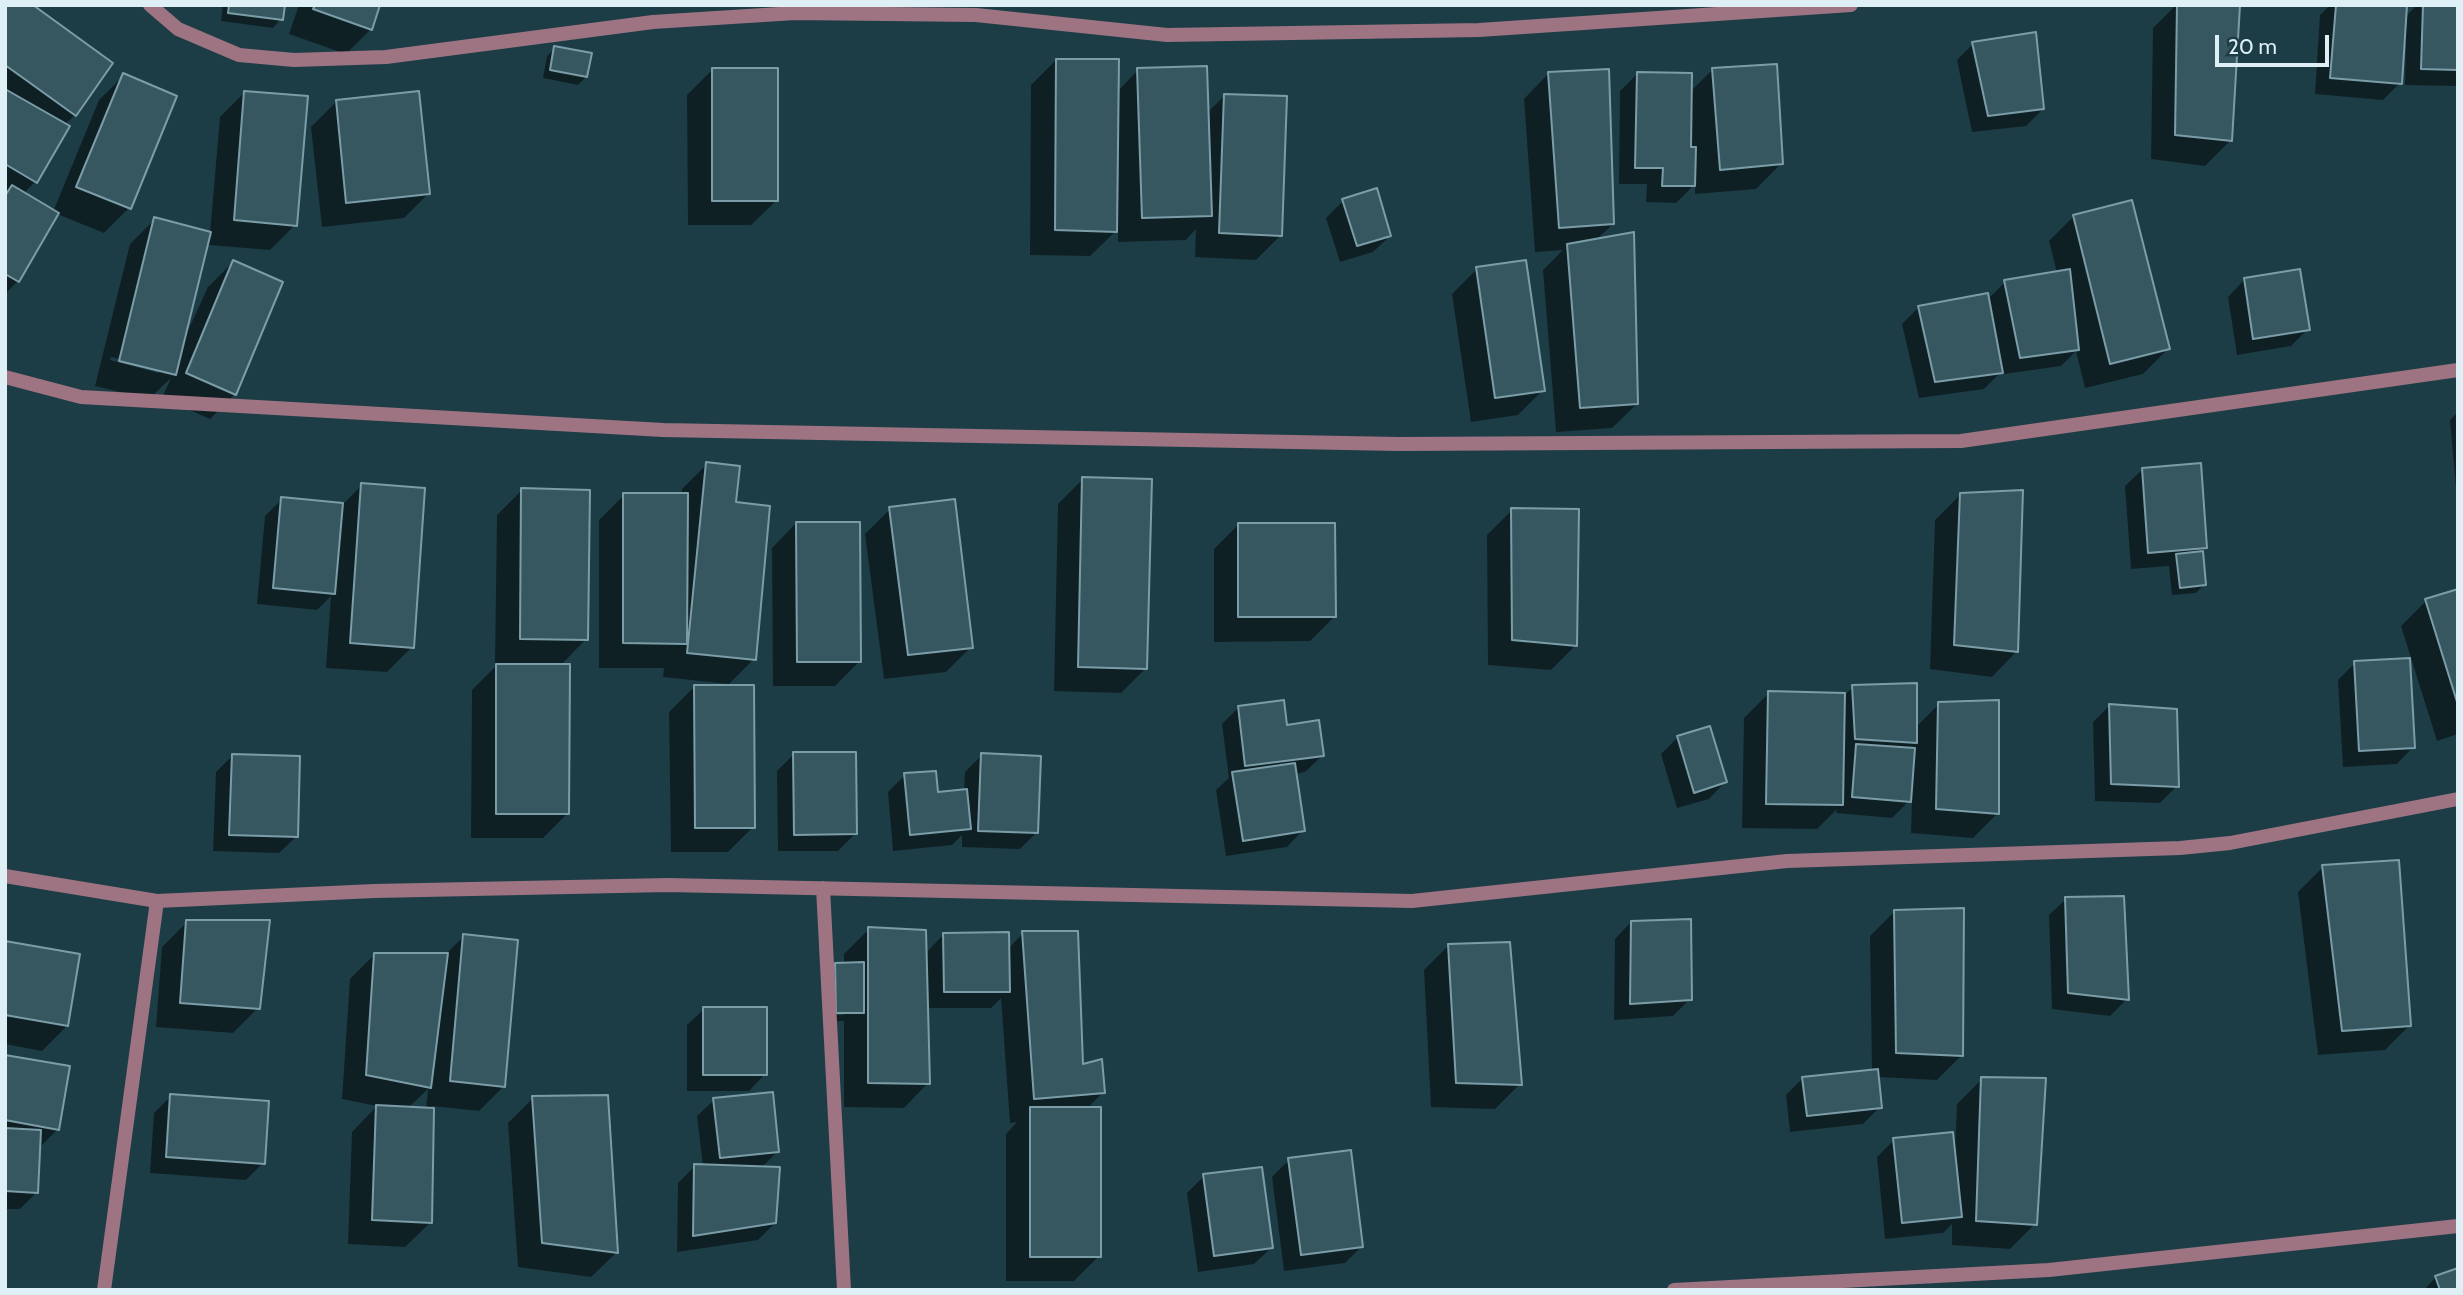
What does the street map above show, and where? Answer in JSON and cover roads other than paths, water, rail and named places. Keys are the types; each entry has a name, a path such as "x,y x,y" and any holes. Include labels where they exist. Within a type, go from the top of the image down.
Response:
{"street":[{"path":"150,5 178,29 239,54 294,60 386,57 653,22 795,13 975,15 1167,35 1479,30 1851,5"},
{"path":"5,377 81,397 663,430 1398,444 1961,441 2458,370"},
{"path":"5,876 157,901 373,891 668,885 1412,901 1787,860 2180,848 2266,836 2458,799"},
{"path":"823,888 844,1290"},
{"path":"104,1290 157,901"},
{"path":"1674,1290 2049,1270 2458,1226"}]}
